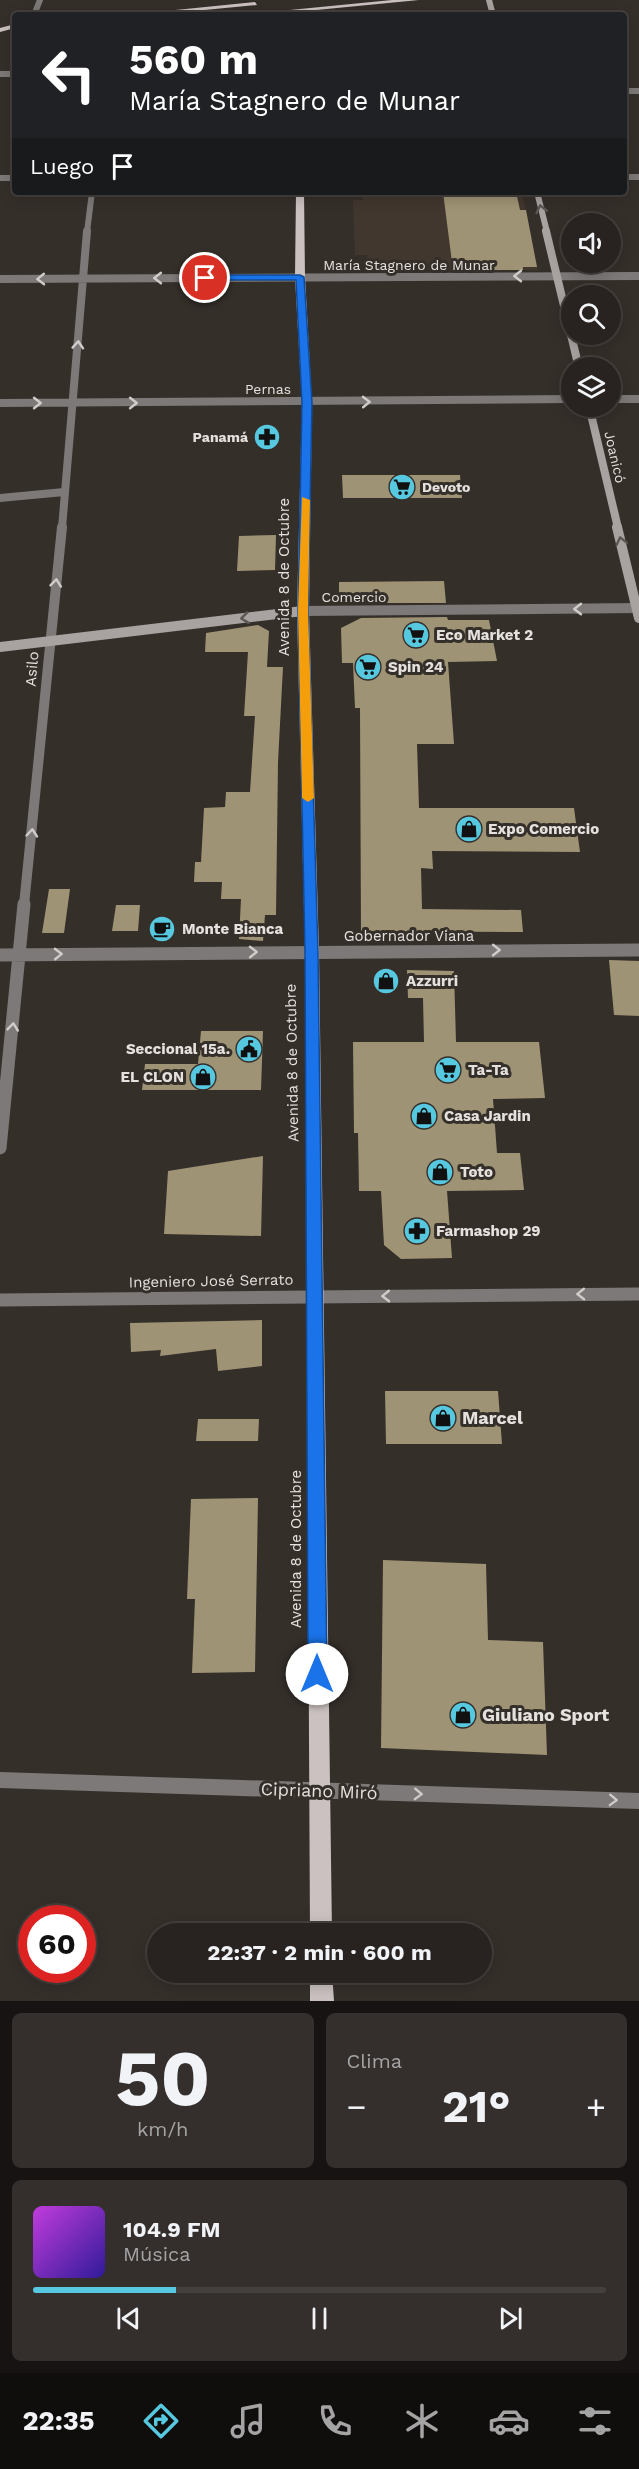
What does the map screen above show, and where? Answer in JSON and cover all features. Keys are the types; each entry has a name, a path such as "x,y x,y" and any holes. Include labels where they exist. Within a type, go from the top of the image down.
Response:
{"main road":[{"path":"307,12 416,0"},
{"path":"163,12 266,3"},
{"name":"Avenida 8 de Octubre","path":"300,195 300,277 307,403 303,610 312,951 321,1923"},
{"path":"321,1983 322,2001"}],"street":[{"path":"372,4 383,0"},
{"name":"Asilo","path":"0,1148 21,955 74,403 82,278 92,195"},
{"path":"538,195 576,357"},
{"name":"María Stagnero de Munar","path":"0,279 639,276"},
{"name":"Pernas","path":"0,404 561,399"},
{"path":"621,399 639,399"},
{"name":"Joanicó","path":"592,417 638,612"},
{"path":"0,498 64,492"},
{"name":"Comercio","path":"0,647 303,610 638,612"},
{"name":"Gobernador Viana","path":"0,955 639,950"},
{"name":"Ingeniero José Serrato","path":"0,1300 639,1294"},
{"name":"Cipriano Miró","path":"0,1780 639,1801"}],"shaded area":[{"path":"363,195 523,195 538,270 368,270 367,255 355,255 353,200 363,200"}],"building":[{"path":"443,195 517,195 520,210 526,210 537,267 523,267 523,270 453,270"},
{"name":"Devoto","path":"342,475 460,475 462,498 343,498"},
{"path":"276,535 275,570 237,571 239,536"},
{"path":"444,581 446,603 347,603 339,599 339,582"},
{"path":"447,617 448,620 489,620 497,661 448,662 454,744 417,744 419,808 574,808 580,852 432,851 433,869 421,868 422,909 521,910 523,932 361,931 360,708 355,708 353,663 342,663 341,628 361,618"},
{"path":"258,625 269,631 267,667 283,667 278,762 276,915 265,915 263,941 239,939 241,899 221,899 222,882 194,882 195,862 201,862 204,808 225,807 226,792 250,792 255,716 244,716 248,652 205,652 206,633"},
{"path":"49,889 70,889 64,933 42,933"},
{"path":"116,905 140,905 138,931 112,931"},
{"path":"609,960 639,961 639,1016 614,1015"},
{"path":"407,970 454,971 456,1042 539,1042 545,1098 493,1099 497,1153 520,1153 524,1190 447,1191 452,1258 401,1259 384,1245 381,1191 359,1191 358,1133 354,1133 353,1042 424,1042 423,998 408,998"},
{"path":"201,1031 263,1031 261,1090 142,1090 145,1064 198,1064"},
{"path":"263,1156 261,1236 164,1234 168,1171"},
{"path":"262,1320 262,1366 218,1371 216,1349 160,1356 161,1350 131,1352 130,1323"},
{"name":"Marcel","path":"385,1391 498,1391 502,1444 386,1444"},
{"path":"198,1419 259,1419 258,1441 196,1441"},
{"path":"258,1498 255,1672 192,1673 195,1599 187,1599 191,1499"},
{"path":"383,1560 486,1564 488,1640 543,1642 547,1755 381,1748"}],"slow traffic":[{"path":"305,500 303,610 308,798"}],"place":[{"name":"Panamá","path":"267,437"},
{"name":"Devoto","path":"402,487"},
{"name":"Eco Market 2","path":"416,635"},
{"name":"Spin 24","path":"368,667"},
{"name":"Expo Comercio","path":"469,829"},
{"name":"Monte Bianca","path":"162,929"},
{"name":"Azzurri","path":"386,981"},
{"name":"Seccional 15a.","path":"249,1049"},
{"name":"Ta-Ta","path":"448,1070"},
{"name":"EL CLON","path":"203,1077"},
{"name":"Casa Jardin","path":"424,1116"},
{"name":"Toto","path":"440,1172"},
{"name":"Farmashop 29","path":"417,1231"},
{"name":"Marcel","path":"443,1418"},
{"name":"Giuliano Sport","path":"463,1715"}],"route":[{"path":"205,278 300,277 307,403 303,610 312,951 317,1674"}]}
